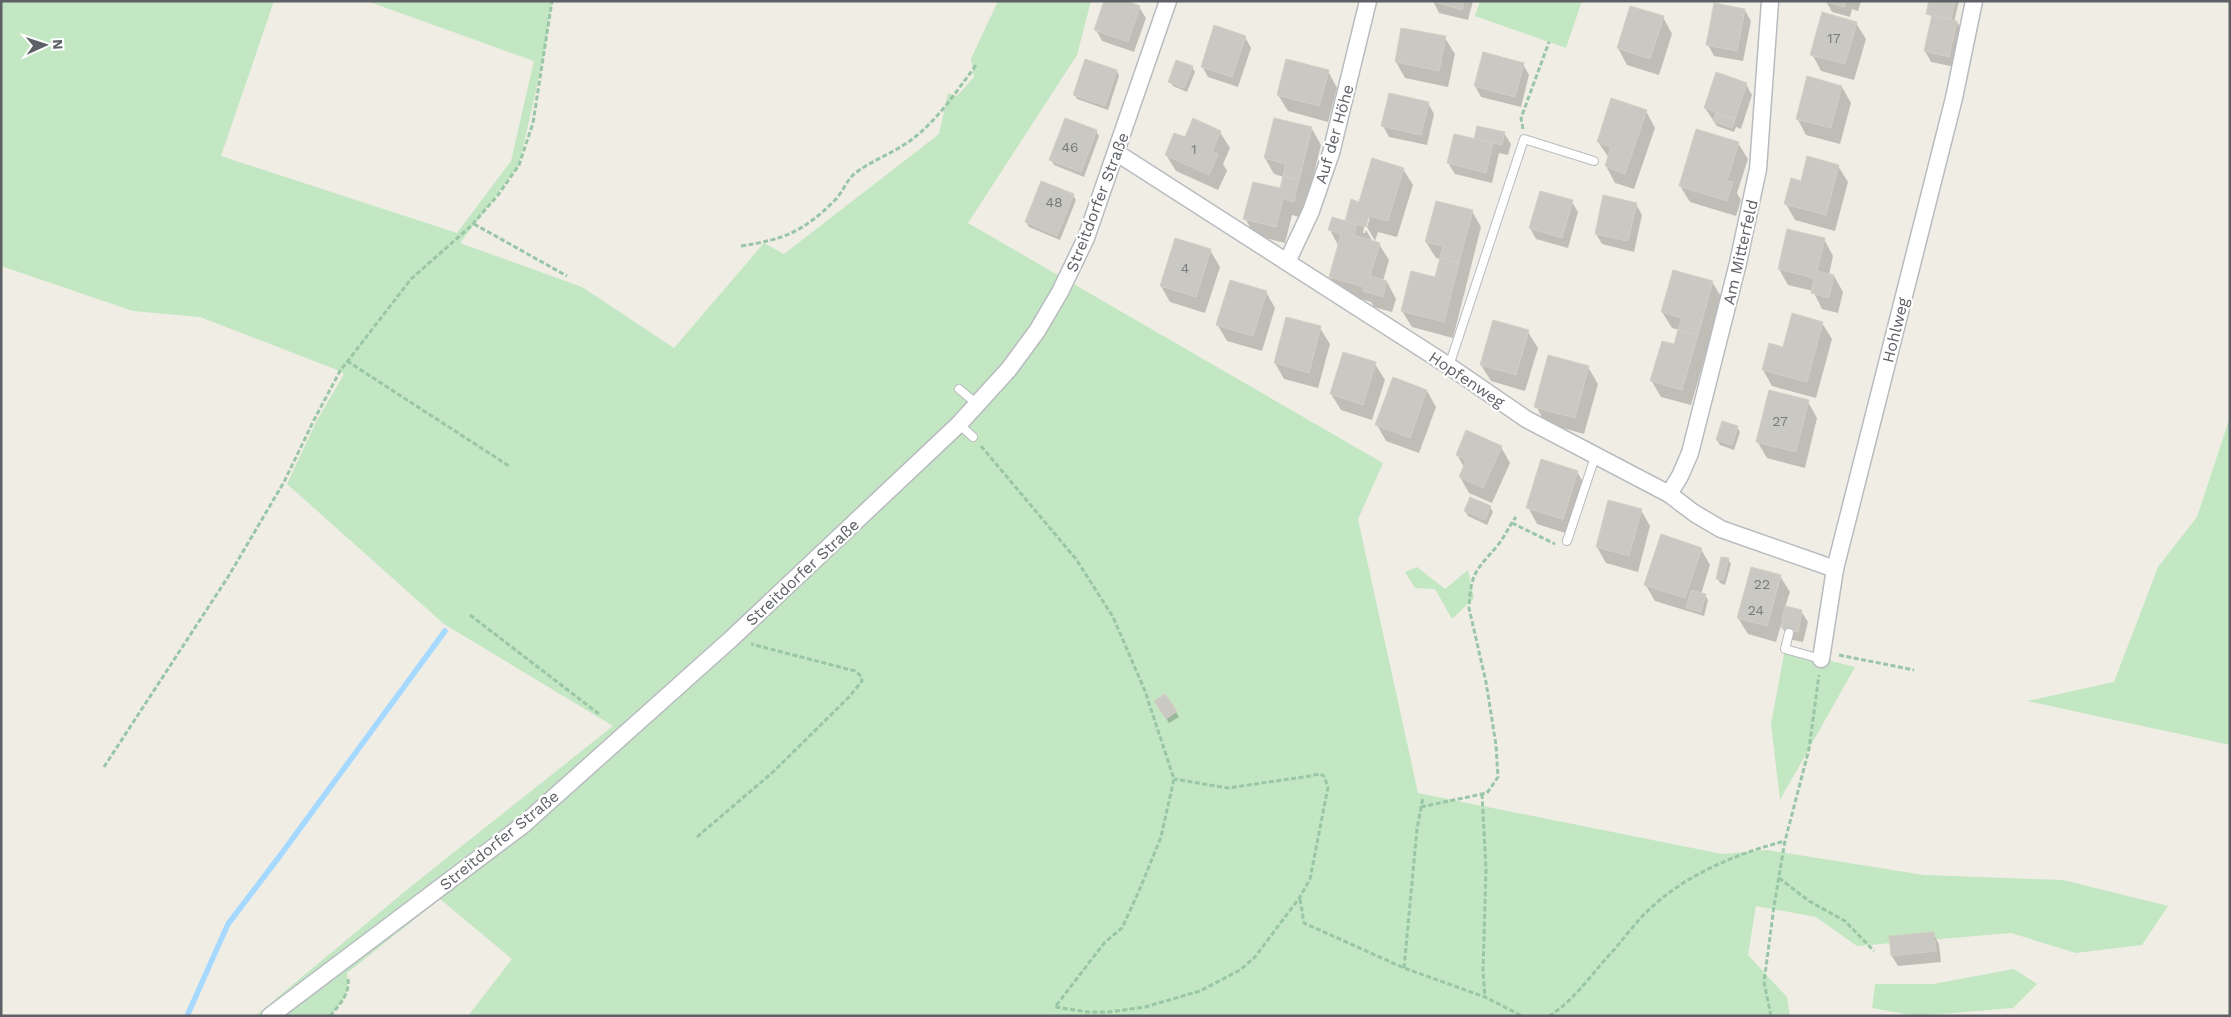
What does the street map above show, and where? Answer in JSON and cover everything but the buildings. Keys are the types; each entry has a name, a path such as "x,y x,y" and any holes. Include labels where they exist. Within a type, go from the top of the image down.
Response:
{"street":[{"name":"Streitdorfer Straße","path":"270,1016 523,825 958,424 1009,369 1037,331 1060,292 1086,238 1117,153 1168,1"},
{"name":"Auf der Höhe","path":"1287,262 1311,211 1331,153 1368,1"},
{"name":"Am Mitterfeld","path":"1669,494 1690,454 1752,204 1762,135 1770,1"},
{"name":"Hohlweg","path":"1822,659 1835,569 1954,98 1974,1"},
{"name":"Hopfenweg","path":"1117,153 1449,366 1526,419 1595,457 1669,494 1694,514 1720,529 1835,569"}],"lane":[{"path":"1449,366 1524,139 1594,161"},
{"path":"959,389 977,404"},
{"path":"958,424 973,437"},
{"path":"1567,541 1595,457"},
{"path":"1789,633 1785,649 1822,659"}],"path":[{"path":"104,767 228,577 284,482 314,420 347,361 411,279 472,225 498,195 519,165 533,123 552,1"},
{"path":"1524,139 1521,118 1549,42"},
{"path":"741,246 769,241 797,232 818,216 837,198 853,176 915,137 945,106 977,64"},
{"path":"474,224 567,276"},
{"path":"347,361 509,466"},
{"path":"973,437 1076,559 1112,617 1145,691 1174,779 1161,837 1140,891 1122,928 1106,942 1055,1007 1088,1012 1124,1010 1145,1007 1200,991 1240,970 1255,957 1300,898 1310,879 1328,787 1324,776 1320,774 1228,788 1174,779"},
{"path":"1421,807 1486,793 1498,777 1492,716 1469,608 1477,568 1500,543 1516,518"},
{"path":"1512,523 1557,545 1567,541"},
{"path":"470,615 599,714"},
{"path":"698,837 773,772 862,682 861,676 854,671 728,636"},
{"path":"1771,1016 1764,982 1785,841 1809,749 1822,659 1840,655 1914,670"},
{"path":"1482,794 1486,869 1483,971 1486,997"},
{"path":"1404,968 1417,829 1423,797"},
{"path":"1549,1016 1562,1008 1576,994 1653,906 1692,878 1725,862 1785,841"},
{"path":"1779,878 1809,901 1845,921 1874,951"},
{"path":"1300,898 1304,923 1404,968 1486,997 1522,1016"},
{"path":"330,1016 343,1000 349,988 347,973 342,962"}],"green space":[{"path":"1,1 274,1 221,156 457,233 511,161 534,61 367,1 552,1 544,55 519,165 460,243 582,287 674,348 764,243 784,254 939,134 948,93 957,96 974,77 971,59 998,1 1091,1 1077,55 968,223 1383,463 1358,519 1418,793 1722,854 1767,850 1924,875 2063,880 2168,906 2142,945 2076,953 2011,933 1857,946 1816,917 1756,906 1748,955 1787,997 1790,1016 468,1016 512,959 440,899 347,973 347,992 330,1016 255,1016 409,888 613,726 444,624 287,484 316,422 344,374 200,317 133,311 1,266"},
{"path":"1480,1 1582,1 1566,48 1475,16"},
{"path":"2230,417 2230,745 2027,701 2114,682 2158,567 2197,517"},
{"path":"1417,567 1445,589 1468,570 1474,598 1452,619 1435,589 1415,588 1405,572"},
{"path":"1785,649 1855,667 1780,800 1771,724"},
{"path":"2014,969 2037,984 2013,1008 1916,1016 1872,1008 1875,984 1933,984"}],"waterway":[{"path":"187,1016 228,924 445,631"}]}
